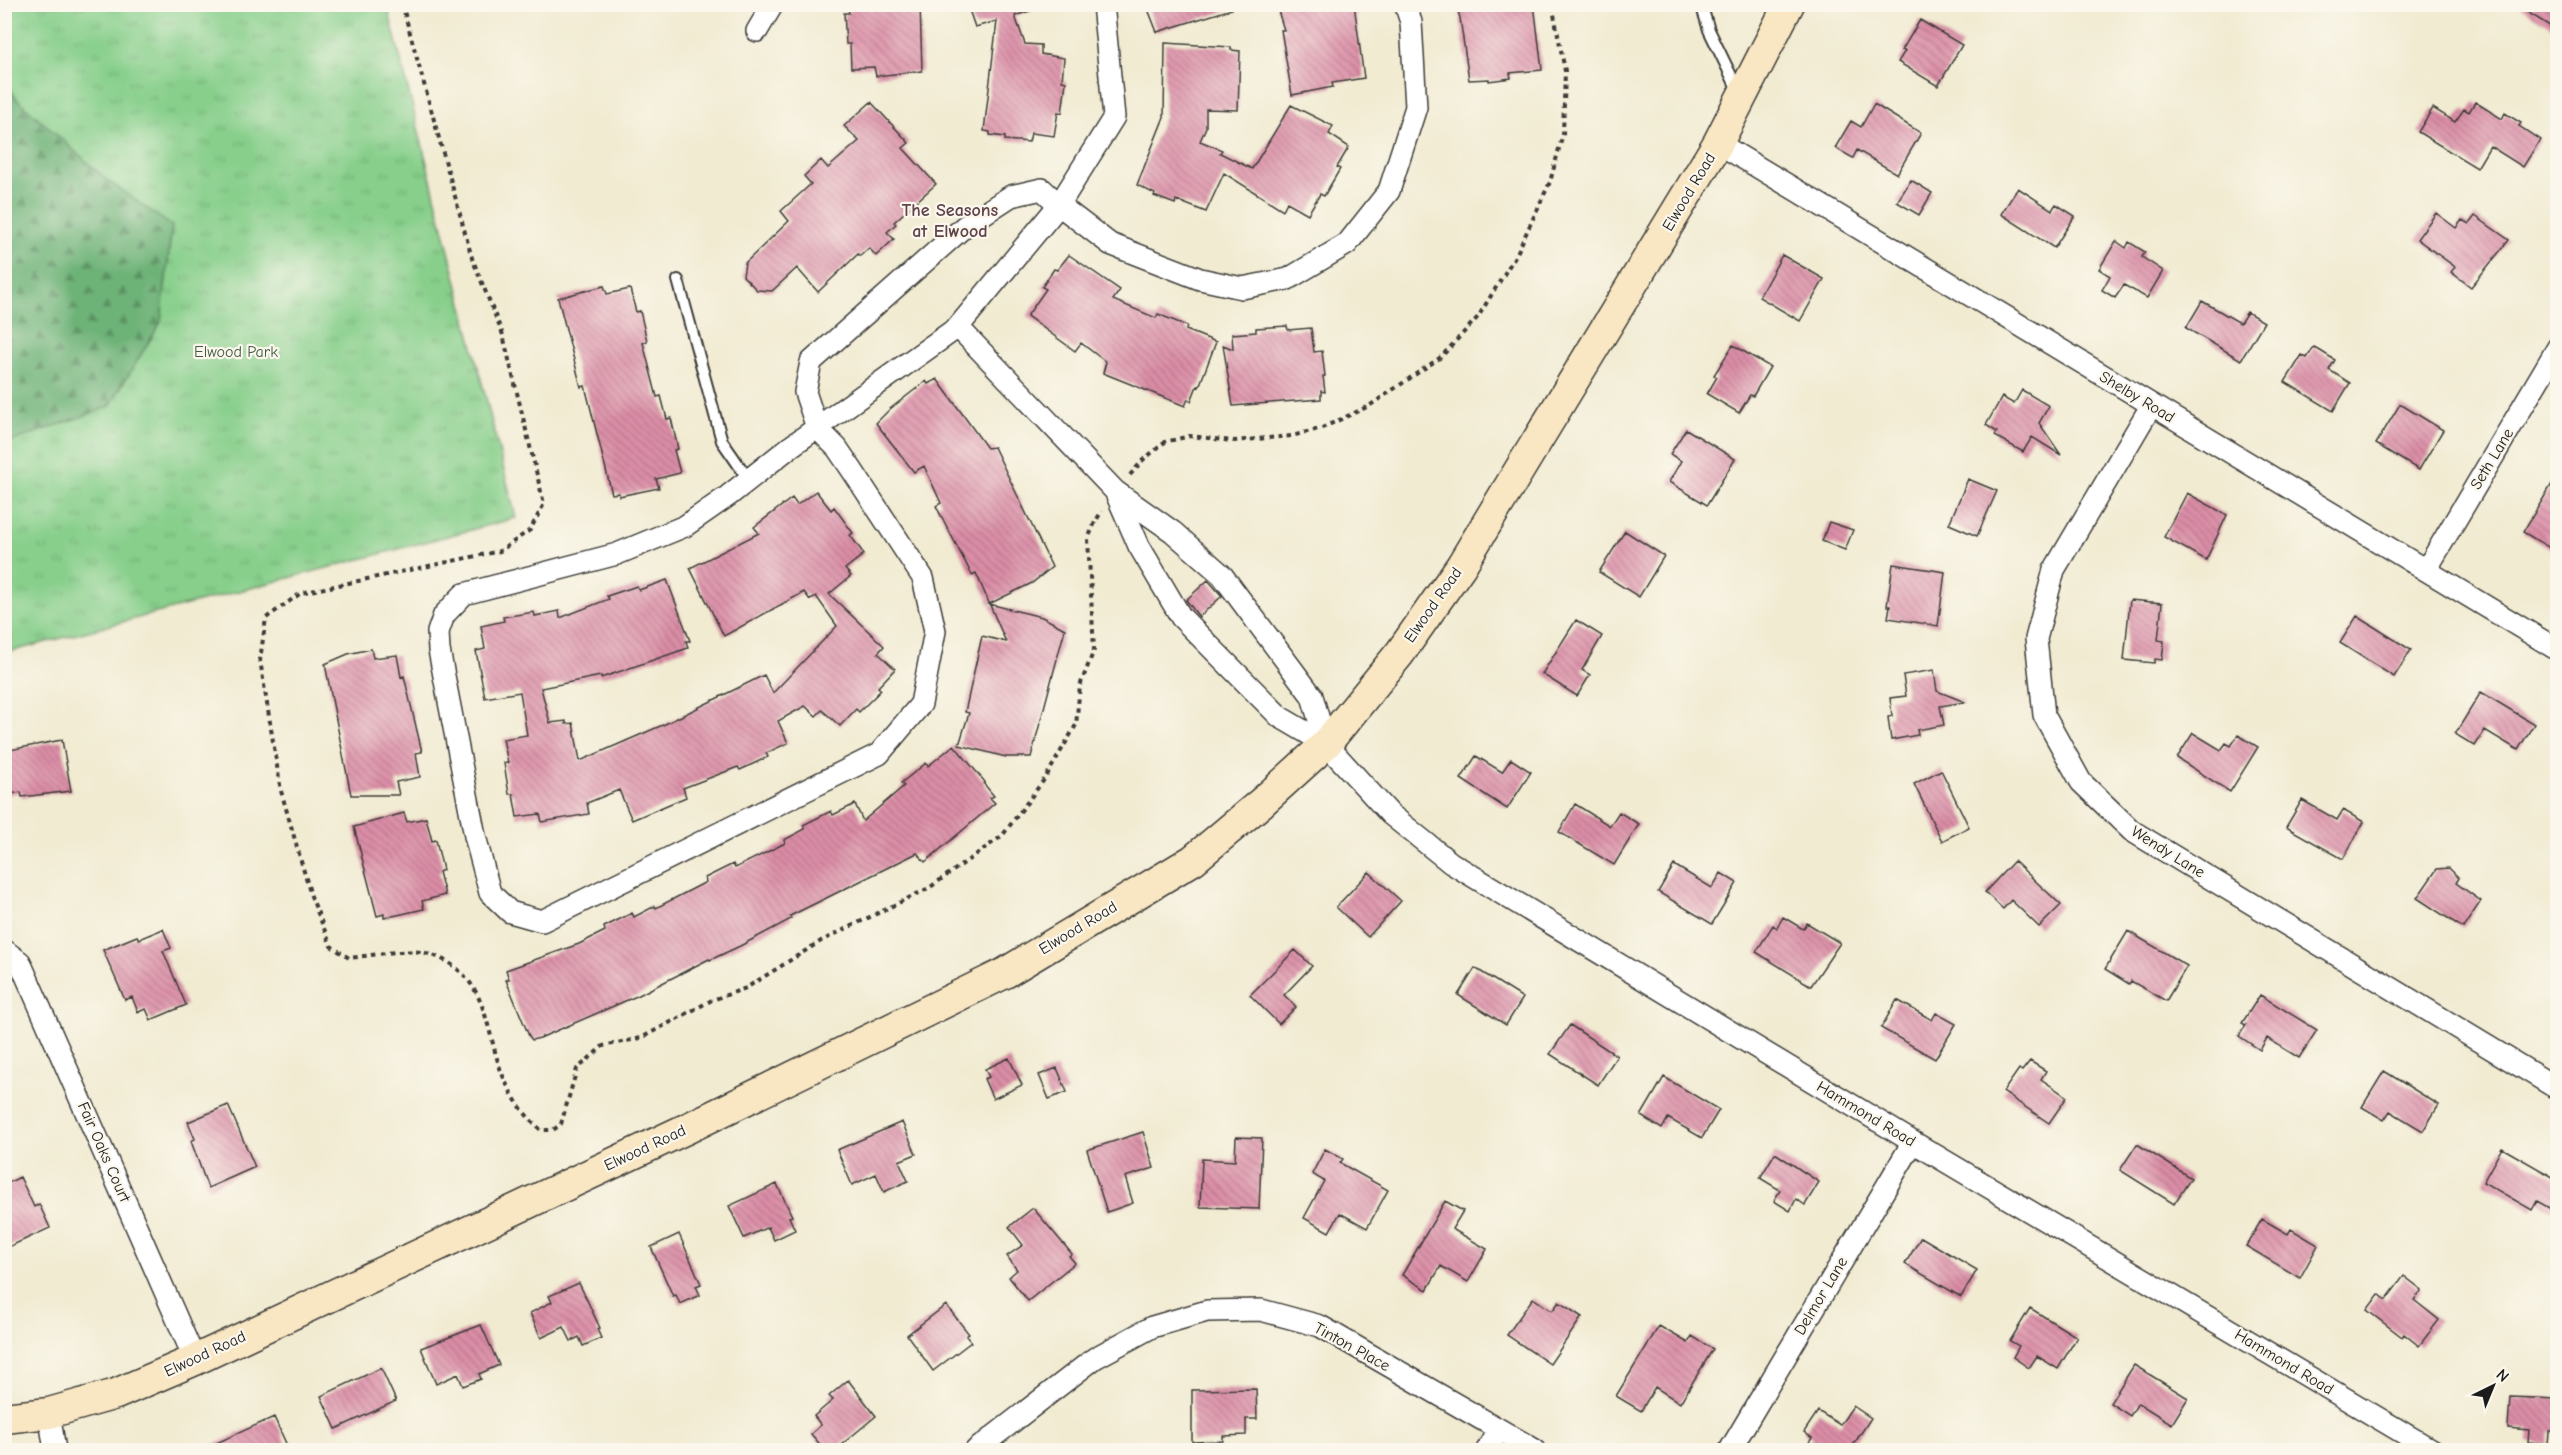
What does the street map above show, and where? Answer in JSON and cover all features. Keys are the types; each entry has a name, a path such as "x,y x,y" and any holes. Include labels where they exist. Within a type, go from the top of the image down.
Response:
{"main road":[{"name":"Elwood Road","path":"4,1418 49,1413 116,1394 195,1360 688,1128 1005,973 1193,860 1326,744 1400,653 1461,566 1718,143 1789,4"}],"street":[{"path":"757,31 773,4"},
{"path":"1103,4 1114,117 1059,205 958,327 817,428 685,526 617,554 464,594 444,615 438,632 439,651 476,836 490,893 510,912 542,921 879,754 921,704 935,632 923,578 837,448 817,428 805,392 811,362 965,226 1011,196 1042,189 1059,205 1110,244 1200,279 1242,288 1288,279 1347,244 1389,190 1416,107 1411,22 1405,4"},
{"name":"Shelby Road","path":"1718,143 2558,650"},
{"path":"958,327 1173,532 1222,575 1312,696 1326,744"},
{"name":"Seth Lane","path":"2426,570 2558,347"},
{"name":"Wendy Lane","path":"2151,406 2054,570 2036,639 2044,715 2081,782 2132,831 2558,1089"},
{"path":"1122,484 1139,546 1181,617 1280,717 1326,744"},
{"name":"Hammond Road","path":"1326,744 1390,814 1451,863 1913,1142 2432,1450"},
{"name":"Fair Oaks Court","path":"4,950 20,962 195,1360"},
{"name":"Delmor Lane","path":"1730,1450 1913,1142"},
{"name":"Tinton Place","path":"976,1450 1095,1358 1152,1327 1207,1311 1261,1310 1320,1326 1535,1450"},
{"path":"49,1413 55,1450"},
{"path":"1487,1450 1498,1430"}],"lane":[{"path":"1701,4 1709,30 1742,98"},
{"path":"678,280 722,441 748,480"}],"path":[{"path":"402,4 472,258 503,335 544,504 530,531 500,551 301,593 266,618 260,660 281,791 310,896 331,946 349,958 424,952 451,964 474,987 486,1014 500,1068 524,1115 541,1130 553,1130 561,1124 577,1069 603,1046 641,1038 712,1000 746,988 821,941 928,888 1002,836 1046,777 1076,725 1080,686 1094,650 1088,539 1095,522"},
{"path":"1122,484 1143,460 1165,442 1190,436 1233,441 1292,436 1322,428 1369,406 1440,357 1478,316 1517,253 1536,213 1550,182 1563,134 1565,71 1552,4"}],"green space":[{"name":"Elwood Park","path":"5,5 387,5 516,518 5,653"},
{"path":"5,80 16,98 108,181 172,226 161,322 109,407 13,441 4,437"}],"building":[{"path":"848,4 920,4 922,71 876,76 874,67 851,68 850,44 846,44 844,13 849,13"},
{"path":"967,4 1037,4 1038,8 1015,16 1025,44 1041,45 1041,54 1064,58 1062,81 1066,82 1062,113 1058,112 1054,136 1031,133 1029,142 1005,140 1005,137 990,135 990,132 984,131 997,21 975,27"},
{"path":"1146,4 1232,4 1232,9 1157,32"},
{"path":"1276,4 1354,4 1364,78 1332,83 1333,87 1292,95 1281,30 1284,30"},
{"path":"1456,4 1534,4 1542,70 1510,73 1511,78 1489,81 1489,79 1469,80"},
{"path":"2514,4 2558,4 2558,31"},
{"path":"1920,20 1962,45 1938,86 1898,62 1905,51 1902,50"},
{"path":"1165,43 1231,47 1231,50 1240,51 1238,110 1206,109 1206,127 1200,141 1222,150 1220,153 1252,169 1291,105 1333,126 1329,134 1349,147 1337,167 1340,169 1324,196 1320,194 1308,214 1287,202 1283,210 1224,173 1206,212 1176,200 1175,204 1154,196 1155,194 1137,185 1164,117"},
{"path":"871,102 909,143 903,148 936,184 894,222 896,224 887,232 894,239 876,256 869,248 860,256 858,254 818,292 797,268 772,291 757,290 743,276 745,263 789,221 781,211 811,184 804,176 821,160 828,168 859,141 844,126"},
{"path":"2475,102 2502,119 2505,113 2521,123 2519,126 2540,140 2523,167 2490,146 2477,168 2418,132 2433,108 2455,122 2464,109 2469,112"},
{"path":"1874,104 1921,133 1897,174 1857,150 1853,158 1835,148 1851,121 1861,127"},
{"path":"1911,180 1932,193 1919,215 1897,202"},
{"path":"2018,188 2052,210 2056,204 2075,216 2054,248 2001,214"},
{"path":"2436,213 2456,228 2462,220 2469,224 2475,216 2509,240 2471,287 2451,272 2455,267 2417,239"},
{"path":"2116,241 2126,248 2129,242 2145,252 2142,257 2163,271 2147,298 2124,285 2115,298 2102,290 2110,276 2099,269"},
{"path":"1069,255 1120,290 1113,300 1156,318 1158,314 1187,326 1186,330 1216,342 1199,387 1197,386 1191,401 1188,399 1185,406 1103,373 1106,362 1081,343 1075,351 1027,316 1046,289 1042,287 1054,269 1057,270"},
{"path":"1782,255 1824,279 1800,321 1759,297"},
{"path":"604,286 607,294 630,289 636,312 640,311 647,341 643,343 657,397 661,396 667,419 671,418 678,449 674,450 680,473 656,479 659,488 619,496 619,493 612,494 585,386 581,387 558,298"},
{"path":"2202,301 2240,323 2247,312 2264,322 2241,360 2186,328"},
{"path":"1287,326 1288,330 1311,328 1314,352 1322,351 1325,392 1321,391 1321,399 1233,406 1223,345 1233,349 1232,334 1256,332 1256,328"},
{"path":"1733,345 1770,367 1753,396 1750,395 1739,413 1707,394 1717,377 1714,375"},
{"path":"2314,347 2335,360 2329,370 2350,383 2333,411 2285,382 2302,355 2307,358"},
{"path":"937,379 987,448 994,447 1052,567 1032,583 989,604 976,573 972,575 936,506 941,503 924,466 914,472 876,423 926,381 928,384"},
{"path":"2022,390 2049,406 2039,423 2061,455 2032,437 2023,452 1995,436 1997,432 1986,425 2002,397 2014,404"},
{"path":"2400,404 2443,430 2419,470 2376,444"},
{"path":"1686,429 1735,459 1707,505 1669,482 1681,461 1670,454"},
{"path":"2558,474 2558,553 2523,532"},
{"path":"1968,479 1997,491 1977,536 1949,524"},
{"path":"816,491 831,510 834,507 853,533 850,535 864,554 845,569 851,576 829,594 884,646 878,653 895,669 878,687 881,690 859,712 856,709 840,726 822,710 816,716 805,706 778,721 788,743 766,753 768,757 740,770 738,767 683,788 686,797 632,820 619,790 587,803 589,814 542,822 540,814 517,817 513,794 509,794 504,763 508,763 503,739 527,735 520,692 485,698 476,651 485,649 481,626 504,621 503,617 534,612 535,616 559,611 560,618 609,599 607,596 637,586 639,590 667,580 690,641 686,641 688,648 601,678 601,676 541,688 550,723 566,721 566,724 573,723 580,761 665,724 764,675 773,693 837,626 816,596 810,600 804,592 724,636 690,568 759,533 754,527 792,498 797,505"},
{"path":"2187,493 2227,515 2206,560 2164,537"},
{"path":"1829,522 1853,530 1845,550 1822,541"},
{"path":"1625,531 1664,556 1639,597 1599,572"},
{"path":"1893,564 1945,572 1938,626 1888,618 1890,606 1887,606"},
{"path":"1208,580 1222,596 1199,617 1186,600"},
{"path":"2130,600 2162,603 2158,640 2164,641 2162,660 2155,659 2154,663 2124,660"},
{"path":"990,604 1042,617 1065,629 1031,757 1006,757 959,745 969,713 965,712 982,636 1006,642"},
{"path":"2357,616 2411,650 2394,677 2340,643"},
{"path":"1576,620 1602,636 1582,670 1590,675 1577,696 1542,674"},
{"path":"371,649 373,658 397,655 422,752 416,753 420,777 396,782 399,795 351,795 325,664 348,654"},
{"path":"1934,670 1937,691 1965,702 1940,706 1944,725 1917,730 1918,735 1891,740 1888,717 1892,716 1890,698 1906,696 1903,675"},
{"path":"2481,692 2534,724 2518,750 2485,730 2475,746 2455,734"},
{"path":"2193,733 2221,750 2226,743 2231,746 2238,735 2258,747 2230,792 2177,758"},
{"path":"62,740 71,791 22,797 21,792 4,795 4,751"},
{"path":"954,745 985,782 984,784 994,796 990,798 995,803 925,862 917,853 790,916 791,919 740,946 709,959 639,995 540,1038 532,1040 529,1036 506,980 509,979 506,970 579,944 605,931 604,927 632,913 634,917 655,906 656,908 706,882 705,878 733,864 735,868 785,843 784,840 805,829 803,825 831,811 833,815 855,804 863,821 904,786 901,783 926,763 928,766"},
{"path":"1476,756 1502,772 1511,759 1531,772 1507,809 1461,779"},
{"path":"1941,770 1969,827 1942,841 1914,784"},
{"path":"2302,800 2337,820 2343,810 2364,822 2343,859 2286,827"},
{"path":"1575,804 1610,826 1619,812 1639,824 1614,865 1559,832"},
{"path":"404,813 407,822 426,818 432,841 436,840 443,870 439,872 445,895 422,901 424,909 384,918 384,914 377,916 354,827"},
{"path":"2014,861 2061,905 2039,927 2011,900 2003,909 1985,892"},
{"path":"1674,865 1712,888 1721,873 1737,883 1712,924 1658,892"},
{"path":"2449,868 2459,878 2456,883 2481,901 2463,928 2417,898 2437,869"},
{"path":"1369,872 1401,901 1368,937 1336,907"},
{"path":"1783,917 1803,929 1807,923 1840,943 1811,986 1756,952 1773,925 1777,928"},
{"path":"163,929 171,948 163,951 186,1005 151,1020 146,1009 138,1012 132,997 125,1000 103,950 137,936 139,939"},
{"path":"2128,931 2187,966 2166,1001 2131,981 2129,984 2105,969"},
{"path":"1295,950 1312,966 1284,995 1296,1007 1279,1024 1250,995"},
{"path":"1475,968 1523,998 1506,1025 1458,995"},
{"path":"2260,995 2317,1030 2299,1058 2267,1038 2260,1050 2239,1036 2246,1025 2242,1023"},
{"path":"1897,1000 1932,1020 1936,1013 1956,1024 1935,1059 1881,1028"},
{"path":"1570,1025 1617,1056 1598,1085 1550,1054"},
{"path":"1009,1058 1022,1085 993,1099 984,1079 989,1077 985,1069"},
{"path":"2030,1061 2046,1071 2041,1079 2067,1097 2049,1123 2003,1092 2019,1069 2022,1071"},
{"path":"1057,1068 1067,1092 1049,1099 1039,1075"},
{"path":"2384,1071 2439,1105 2423,1131 2390,1111 2384,1120 2362,1107"},
{"path":"1664,1077 1719,1110 1702,1138 1668,1118 1662,1129 1641,1116"},
{"path":"228,1105 255,1167 208,1188 191,1141 195,1139 188,1122"},
{"path":"902,1122 916,1154 899,1161 908,1181 884,1192 876,1174 852,1185 837,1150"},
{"path":"1143,1132 1154,1168 1125,1177 1133,1203 1107,1212 1087,1150"},
{"path":"1236,1137 1262,1138 1259,1209 1200,1207 1202,1159 1235,1161"},
{"path":"2137,1144 2191,1178 2174,1204 2120,1170"},
{"path":"2502,1148 2558,1180 2558,1213 2537,1201 2532,1210 2483,1182"},
{"path":"1325,1149 1343,1159 1340,1163 1388,1190 1367,1228 1340,1213 1329,1232 1304,1218 1324,1181 1312,1174"},
{"path":"1775,1153 1819,1182 1805,1205 1796,1199 1790,1211 1774,1201 1780,1190 1760,1178"},
{"path":"20,1177 34,1207 39,1204 50,1228 4,1249 4,1185"},
{"path":"777,1184 792,1216 789,1217 795,1230 774,1240 768,1227 744,1238 729,1206"},
{"path":"1445,1201 1463,1211 1452,1229 1487,1249 1468,1282 1441,1266 1427,1290 1402,1275"},
{"path":"1033,1208 1072,1254 1069,1256 1075,1263 1028,1301 1009,1277 1017,1270 1007,1256 1023,1245 1009,1227"},
{"path":"2262,1219 2288,1234 2291,1229 2318,1245 2300,1278 2246,1246"},
{"path":"679,1234 701,1284 696,1286 700,1295 680,1304 676,1295 673,1296 651,1247"},
{"path":"1921,1237 1977,1270 1961,1297 1905,1264"},
{"path":"2404,1276 2422,1290 2414,1300 2439,1320 2419,1346 2404,1334 2402,1337 2367,1310 2379,1294 2386,1300"},
{"path":"579,1283 600,1328 597,1329 601,1338 583,1346 579,1337 571,1341 564,1327 541,1338 530,1313 552,1302 549,1296"},
{"path":"1533,1298 1552,1311 1559,1302 1582,1317 1550,1364 1507,1335"},
{"path":"946,1305 969,1334 966,1336 971,1342 933,1371 907,1335"},
{"path":"2030,1308 2077,1337 2058,1369 2037,1356 2029,1368 2013,1357 2019,1346 2010,1341"},
{"path":"481,1325 499,1365 479,1374 481,1379 463,1386 458,1374 436,1384 421,1348"},
{"path":"1659,1326 1688,1343 1692,1336 1713,1349 1680,1403 1655,1387 1641,1411 1616,1396"},
{"path":"2134,1365 2188,1398 2172,1424 2138,1403 2130,1416 2110,1403"},
{"path":"381,1368 396,1401 336,1429 321,1396"},
{"path":"848,1380 876,1416 835,1450 825,1450 811,1434 821,1425 814,1416 833,1400 829,1396"},
{"path":"1256,1389 1257,1419 1246,1419 1246,1435 1223,1436 1223,1441 1192,1442 1192,1390"},
{"path":"2510,1397 2558,1399 2558,1431 2549,1431 2548,1444 2528,1442 2529,1430 2508,1428"},
{"path":"1853,1406 1871,1418 1850,1450 1804,1450 1812,1438 1804,1432 1818,1411 1840,1425"},
{"path":"274,1417 289,1450 201,1450"}],"district":[{"name":"The Seasons at Elwood","path":"950,220"}]}
